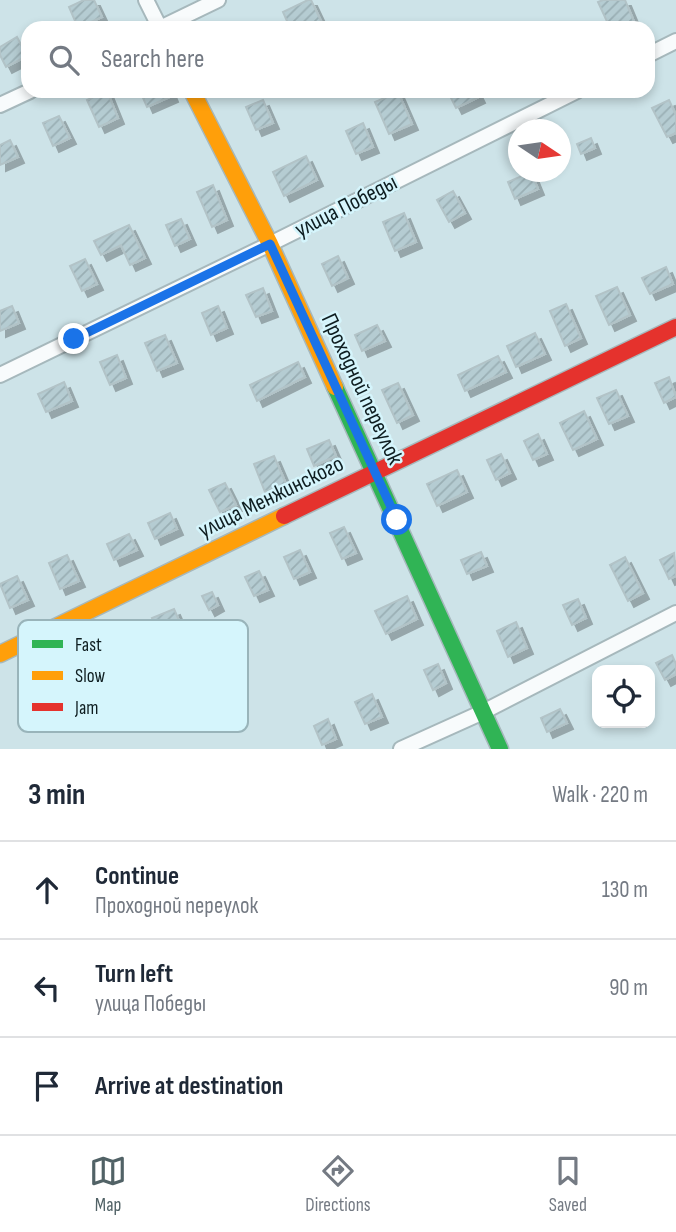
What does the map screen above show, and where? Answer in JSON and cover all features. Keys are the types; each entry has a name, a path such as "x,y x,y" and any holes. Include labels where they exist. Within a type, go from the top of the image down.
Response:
{"street":[{"path":"146,0 156,21"},
{"path":"174,21 218,0"},
{"path":"655,52 676,41"},
{"path":"0,105 21,95"},
{"name":"Проходной переулок","path":"196,98 270,244 500,749"},
{"name":"улица Победы","path":"0,375 563,98"},
{"name":"улица Менжинского","path":"70,620 676,327"},
{"path":"401,749 482,712 676,613"},
{"name":"улица Менжинского","path":"0,654 18,645"}],"building":[{"path":"84,0 94,0 102,17 93,21 75,21 69,7"},
{"path":"311,0 321,21 287,21 283,12"},
{"path":"625,0 634,21 607,21 598,2"},
{"path":"17,37 21,45 21,59 6,67 0,55 0,47"},
{"path":"110,98 118,118 99,127 87,100"},
{"path":"143,98 167,98 147,107"},
{"path":"384,98 401,98 412,124 389,134 375,102"},
{"path":"451,98 477,98 456,108"},
{"path":"263,100 273,123 256,130 246,107"},
{"path":"669,100 676,115 676,133 667,137 652,108"},
{"path":"59,116 70,138 53,146 43,123"},
{"path":"363,123 373,147 356,154 346,131"},
{"path":"591,138 595,148 581,154 577,144"},
{"path":"10,140 18,157 0,165 0,145"},
{"path":"306,156 317,180 284,196 273,172"},
{"path":"508,182 535,182 538,189 515,199"},
{"path":"213,185 227,220 212,227 197,192"},
{"path":"453,191 465,213 449,222 437,200"},
{"path":"404,213 416,242 395,251 383,222"},
{"path":"181,219 190,239 175,246 166,225"},
{"path":"129,225 145,258 130,265 121,245 101,255 94,241"},
{"path":"338,256 348,278 332,286 322,264"},
{"path":"85,259 97,284 82,291 70,266"},
{"path":"666,267 673,284 650,294 642,278"},
{"path":"617,287 630,315 609,325 596,296"},
{"path":"263,288 272,311 256,317 246,295"},
{"path":"566,304 581,338 565,346 550,311"},
{"path":"12,306 19,323 0,331 0,311"},
{"path":"218,306 227,328 211,335 202,313"},
{"path":"377,325 385,341 362,351 355,335"},
{"path":"535,333 545,354 516,367 507,346"},
{"path":"165,335 177,363 157,371 145,343"},
{"path":"117,355 126,378 110,385 100,362"},
{"path":"498,356 506,372 465,391 458,375"},
{"path":"298,362 305,377 257,401 250,385"},
{"path":"669,377 676,397 664,403 655,383"},
{"path":"64,382 72,401 46,412 38,394"},
{"path":"398,383 413,415 397,423 382,390"},
{"path":"616,390 628,416 609,424 597,398"},
{"path":"584,411 597,439 573,450 560,423"},
{"path":"538,434 547,454 533,460 524,441"},
{"path":"329,440 336,456 314,466 307,449"},
{"path":"501,454 510,473 496,480 487,460"},
{"path":"274,456 286,484 265,492 254,464"},
{"path":"457,470 467,492 437,506 427,484"},
{"path":"225,483 236,505 220,512 209,490"},
{"path":"170,513 177,529 155,539 148,523"},
{"path":"344,527 356,553 342,559 330,533"},
{"path":"129,534 137,550 114,560 107,544"},
{"path":"300,550 310,572 294,579 284,557"},
{"path":"481,552 487,566 467,574 461,560"},
{"path":"674,553 676,576 669,579 660,560"},
{"path":"67,555 79,581 60,589 49,563"},
{"path":"625,557 643,593 628,601 610,565"},
{"path":"259,571 268,590 254,596 245,577"},
{"path":"17,576 28,600 10,608 0,584"},
{"path":"212,592 218,605 209,610 202,596"},
{"path":"407,596 417,619 386,634 375,611"},
{"path":"578,599 586,618 572,625 563,605"},
{"path":"174,609 179,620 153,620 152,618"},
{"path":"516,622 527,648 508,657 497,631"},
{"path":"672,655 676,674 665,680 656,663"},
{"path":"438,664 446,683 433,690 424,670"},
{"path":"372,694 382,717 365,724 355,702"},
{"path":"560,709 567,723 547,732 541,718"},
{"path":"328,719 336,739 322,745 314,726"}],"traffic: fast":[{"path":"335,387 500,749"}],"traffic: slow":[{"path":"196,98 270,244 335,387"},
{"path":"70,620 284,516"},
{"path":"0,654 18,645"}],"traffic: jam":[{"path":"284,516 676,327"}],"route":[{"path":"74,339 270,244 397,520"}]}
